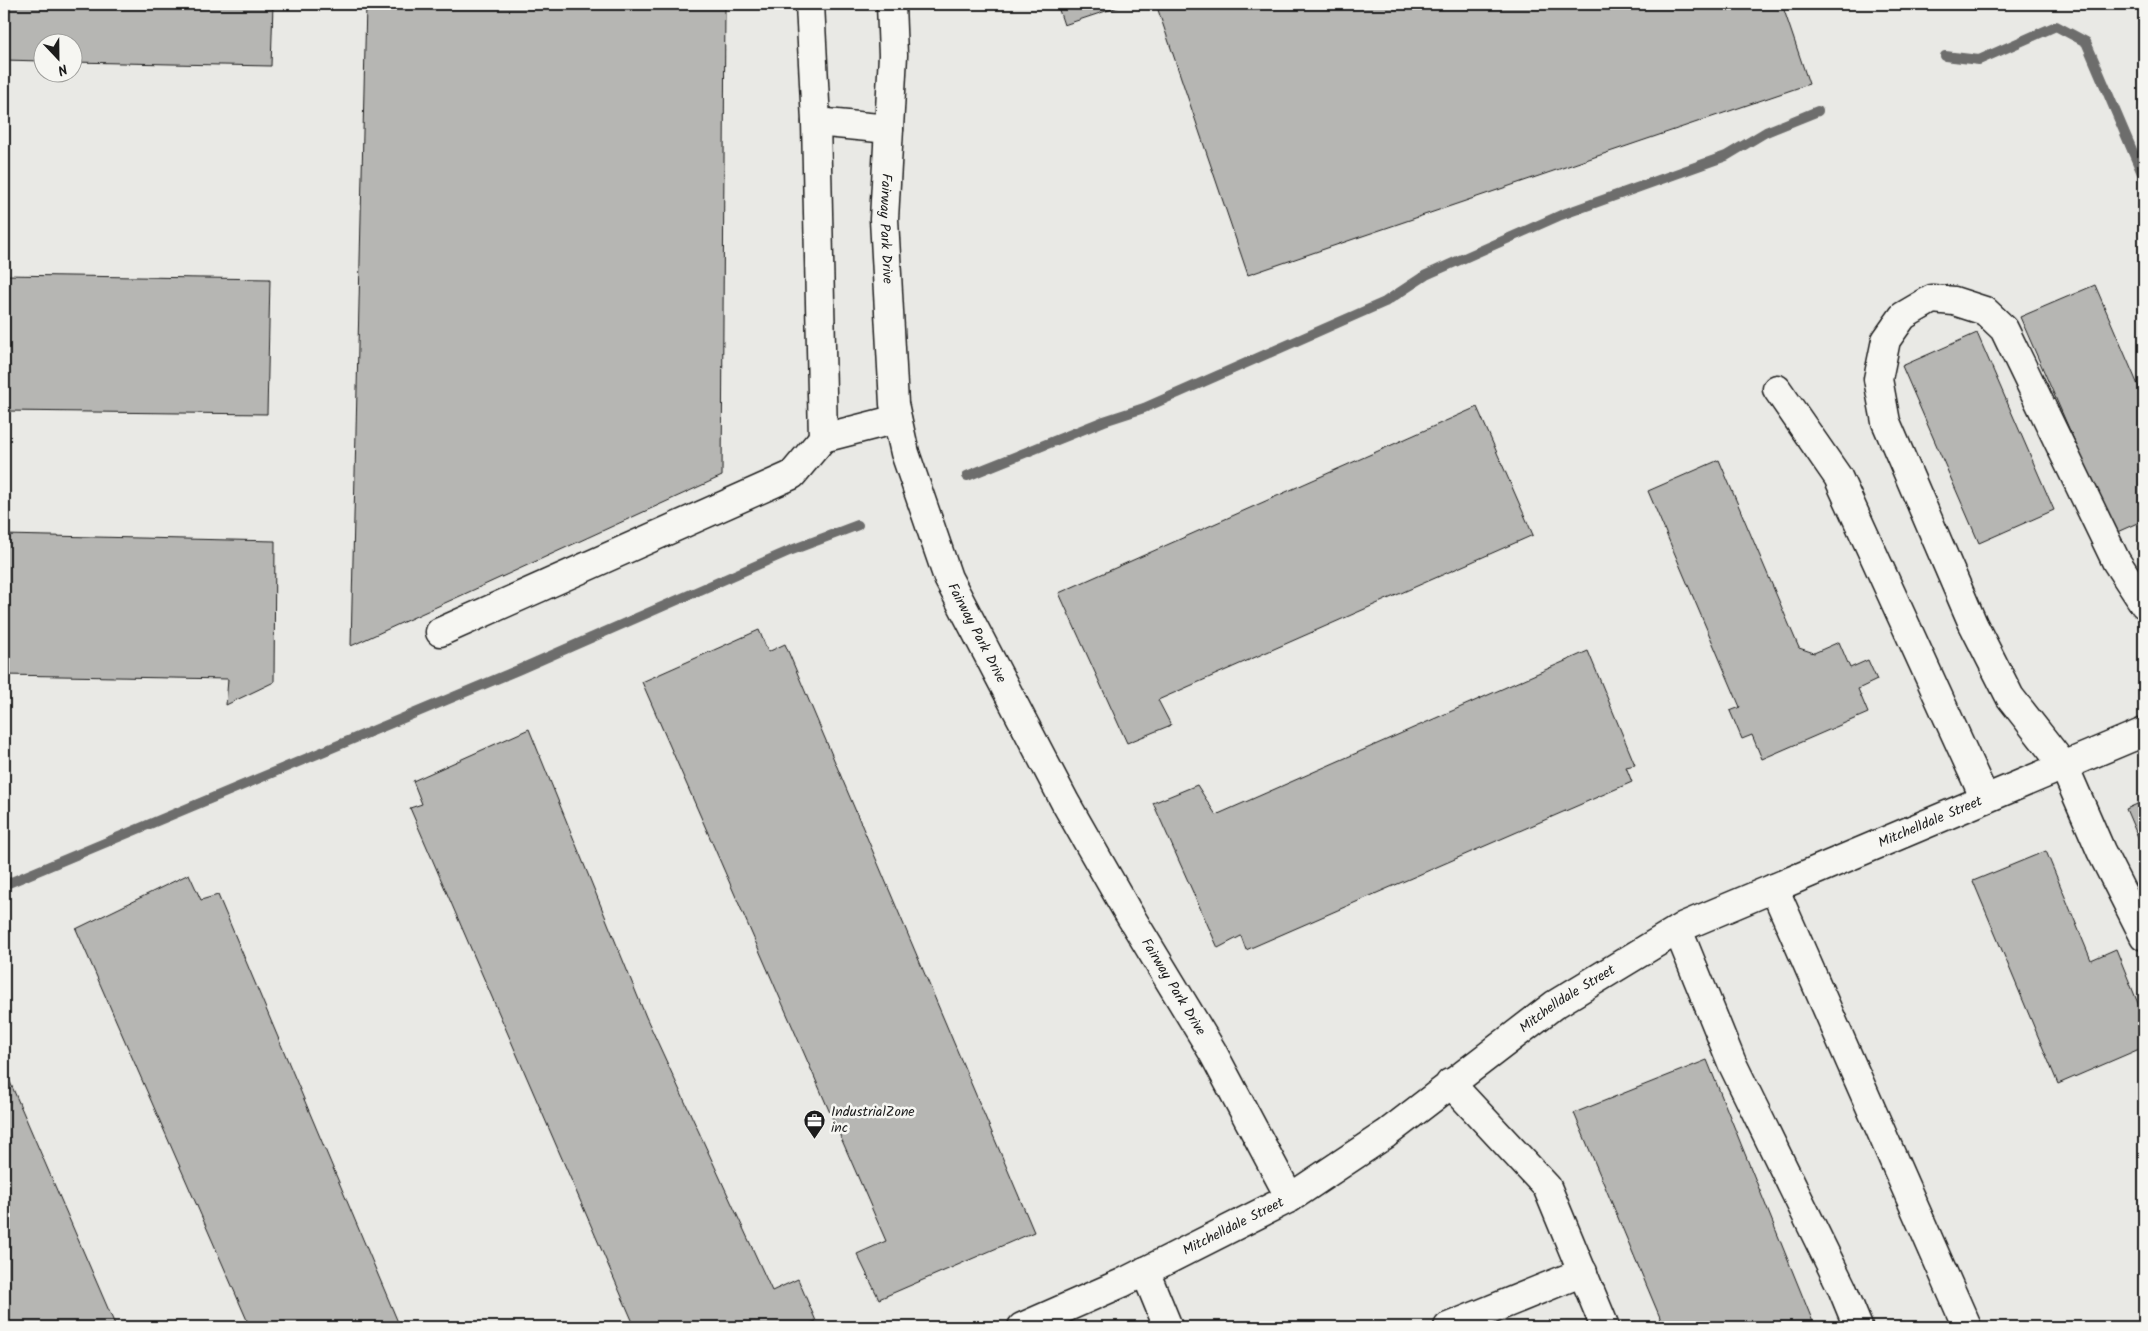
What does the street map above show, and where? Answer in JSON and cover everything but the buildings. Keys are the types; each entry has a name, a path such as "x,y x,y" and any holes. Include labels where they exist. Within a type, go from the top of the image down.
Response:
{"street":[{"path":"810,4 816,122 823,438"},
{"name":"Fairway Park Drive","path":"891,4 893,55 884,220 894,404 904,453 948,578 1065,802 1126,909 1212,1050 1290,1198"},
{"path":"816,122 889,129"},
{"path":"2144,604 2116,561 2004,329 1985,311 1954,301 1932,299 1903,316 1886,340 1878,380 1886,422 1974,624 2010,697 2064,766 2100,851 2144,936"},
{"path":"1777,389 1838,476 1985,799"},
{"path":"440,632 792,475 823,438 897,419"},
{"name":"Mitchelldale Street","path":"1022,1327 1145,1271 1290,1198 1386,1134 1554,1005 1678,930 2144,732"},
{"path":"1774,888 1967,1327"},
{"path":"1678,930 1732,1063 1842,1288 1858,1327"},
{"path":"1450,1083 1547,1187 1605,1327"},
{"path":"1145,1271 1168,1327"},
{"path":"1448,1327 1583,1272"}],"waterway":[{"path":"1945,56 1979,60 2056,26 2086,42 2144,178"},
{"path":"967,476 1104,421 1144,408 1385,302 1426,275 1561,215 1726,156 1766,132 1818,111"},
{"path":"4,885 518,670 789,551 858,525"}],"place":[{"name":"IndustrialZone inc","path":"815,1139"}]}
